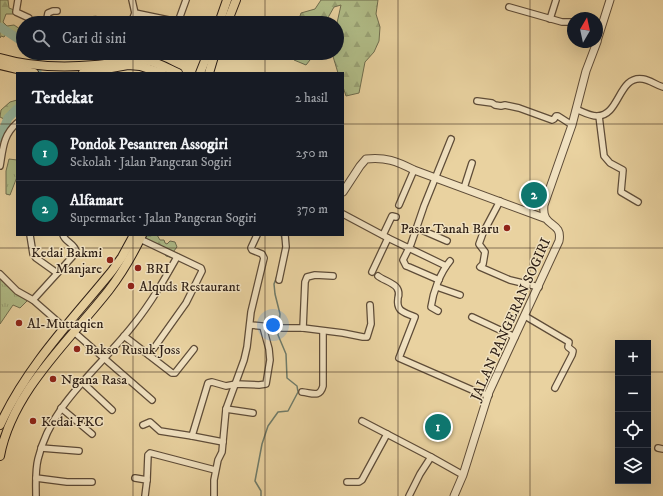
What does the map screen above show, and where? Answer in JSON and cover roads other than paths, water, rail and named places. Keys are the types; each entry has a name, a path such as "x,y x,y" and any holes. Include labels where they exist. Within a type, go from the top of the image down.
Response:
{"main road":[{"path":"221,16 227,0"},
{"path":"230,16 236,0"},
{"path":"0,58 32,70"},
{"path":"0,65 32,70 44,66 95,65 113,60"},
{"path":"143,60 149,61 176,72"},
{"path":"200,72 205,60"},
{"path":"209,72 213,60"},
{"path":"90,72 128,65 140,66 159,72"},
{"path":"0,425 11,402 29,372 96,291 138,236"},
{"path":"0,456 10,424 31,386 125,268 138,236"},
{"path":"96,291 97,296 103,297"},
{"path":"86,303 90,304 93,309"}],"street":[{"path":"18,0 16,12 25,16"},
{"path":"132,0 135,13 134,16"},
{"path":"182,16 186,0"},
{"path":"550,19 556,0"},
{"name":"JALAN PANGERAN SOGIRI","path":"603,18 610,0"},
{"path":"509,7 550,19 567,22"},
{"path":"47,16 48,13 57,11"},
{"path":"135,13 150,16"},
{"name":"JALAN PANGERAN SOGIRI","path":"454,496 463,476 489,395 557,248 560,235 557,228 544,218 544,206 572,124 586,71 595,48"},
{"path":"576,110 599,116 607,113 612,108 625,86 634,79 642,78 663,87"},
{"path":"477,101 501,106 505,104 552,120 558,116 572,124"},
{"path":"599,116 604,156 610,164 623,170 620,192 638,202"},
{"path":"0,166 5,137 16,124"},
{"path":"439,280 406,266 403,260 417,228 451,139"},
{"path":"344,190 366,159 394,160 414,170 544,218"},
{"path":"464,188 472,163"},
{"path":"399,205 414,170"},
{"path":"500,201 483,233 479,244 484,252 480,267 504,278 538,287"},
{"path":"344,215 409,248 448,263 436,287 430,307 438,311"},
{"path":"372,272 386,237 392,216 396,217"},
{"path":"417,228 447,241"},
{"path":"30,236 33,254 36,258 57,273"},
{"path":"33,300 76,251 63,236"},
{"path":"138,236 201,268 202,271 186,303 149,354"},
{"path":"214,496 215,470 222,452 226,410 245,356 255,292 264,258 262,254 252,250 251,248 257,236"},
{"path":"279,280 286,247 285,236"},
{"path":"36,496 38,461 45,435 61,408 82,382 124,336 151,301 177,257"},
{"path":"0,274 17,291 33,300 64,328"},
{"path":"303,328 305,282 307,278 315,275 333,276"},
{"path":"378,276 396,286 399,294 397,305 398,308 415,317 399,358 479,393 489,395"},
{"path":"436,287 460,295"},
{"path":"250,325 279,328 303,328 367,337 372,324 370,305"},
{"path":"525,316 569,342 568,346 573,351 555,388"},
{"path":"472,317 515,337"},
{"path":"192,436 208,383 214,382 226,386 236,384 266,384 270,360 269,349 263,327"},
{"path":"302,392 319,394 322,391 323,331"},
{"path":"74,332 152,400"},
{"path":"124,336 172,373 175,373 194,349"},
{"path":"82,382 112,410"},
{"path":"61,408 92,434"},
{"path":"226,410 253,413"},
{"path":"362,420 463,476"},
{"path":"143,425 150,422 160,431 223,442"},
{"path":"347,482 359,482 362,480 387,434"},
{"path":"41,448 79,451"},
{"path":"145,496 148,455 152,453 215,470"},
{"path":"410,496 420,474 431,457"},
{"path":"36,478 67,482 92,482"},
{"path":"135,478 147,480"}],"waterway":[{"path":"0,27 16,37"},
{"path":"37,60 37,72"},
{"path":"0,138 8,118 16,110"},
{"path":"281,236 283,241"},
{"path":"261,496 261,491 255,481 262,444 268,426 278,412 288,411 298,392 297,386 287,378 286,354 278,335 280,314 274,284 277,276"}],"place":[{"name":"Alfamart","path":"534,195"},
{"name":"Pasar Tanah Baru","path":"507,228"},
{"name":"Kedai Bakmi Manjare","path":"110,260"},
{"name":"BRI","path":"138,268"},
{"name":"Alquds Restaurant","path":"131,286"},
{"name":"Al-Muttaqien","path":"19,323"},
{"name":"Bakso Rusuk Joss","path":"77,349"},
{"name":"Ngana Rasa","path":"53,379"},
{"name":"Kedai FKC","path":"33,421"},
{"name":"Pondok Pesantren Assogiri","path":"438,427"}]}
